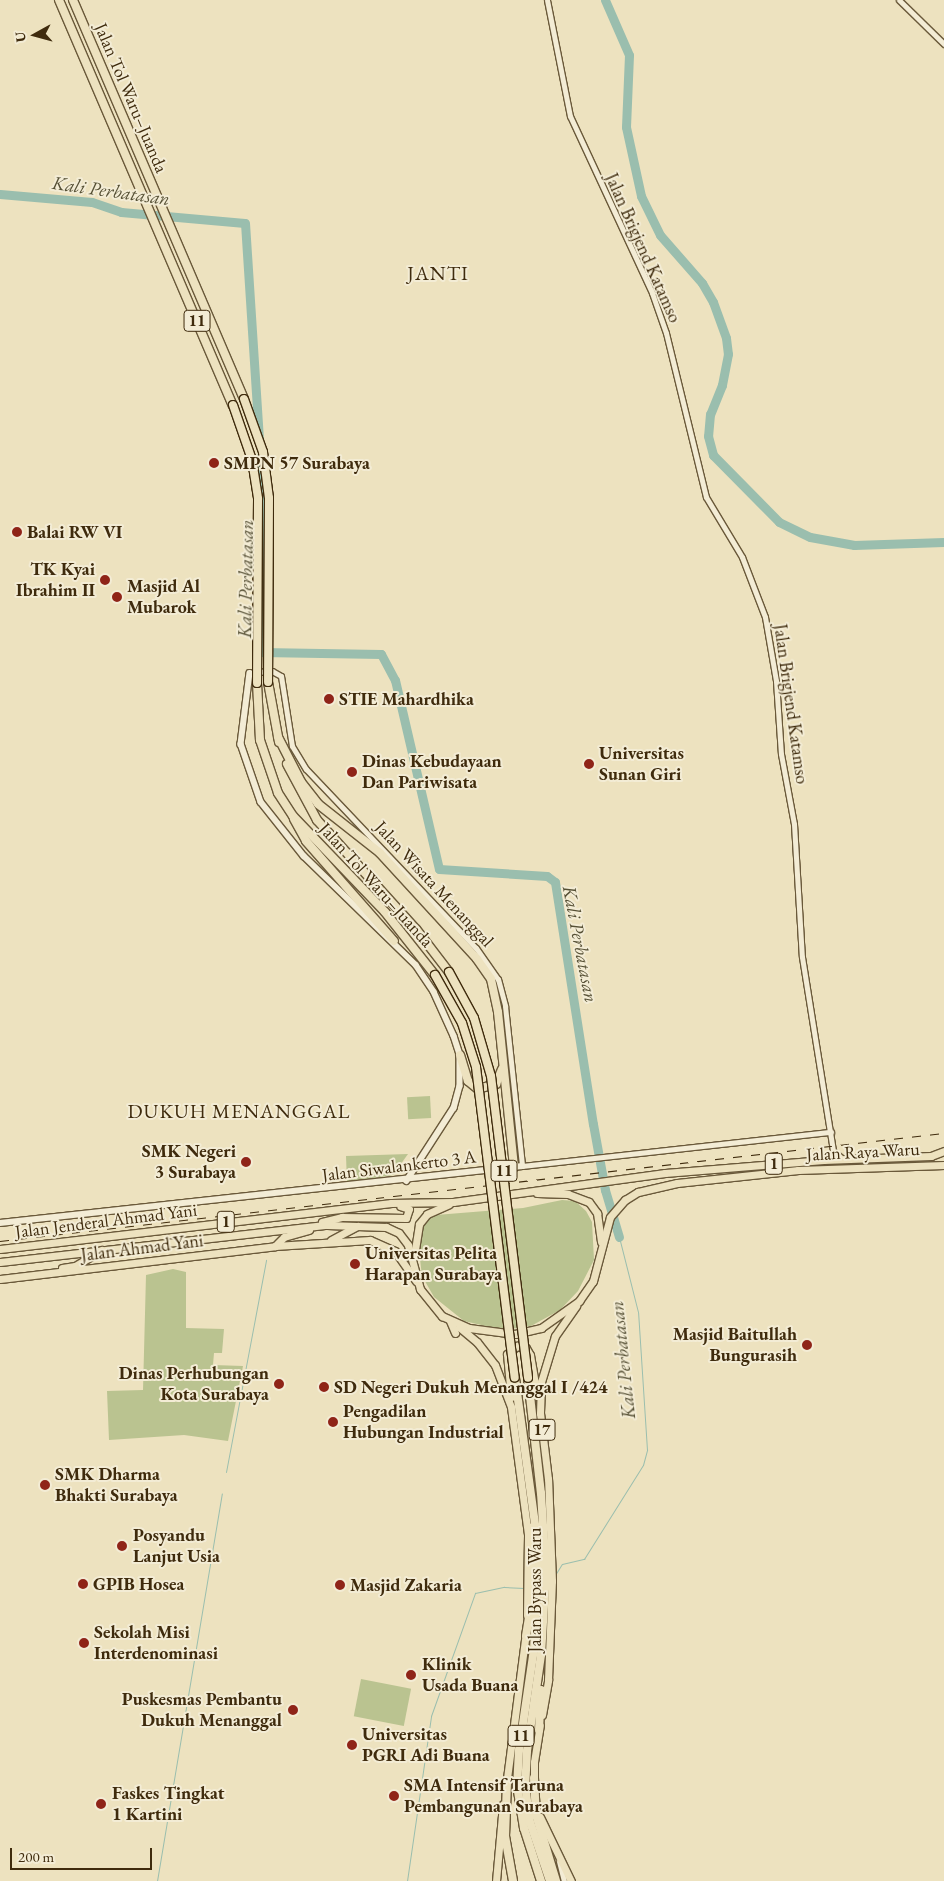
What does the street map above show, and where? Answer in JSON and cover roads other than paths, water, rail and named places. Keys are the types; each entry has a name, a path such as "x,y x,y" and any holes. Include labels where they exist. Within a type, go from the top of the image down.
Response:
{"highway":[{"name":"Jalan Tol Waru–Juanda","path":"59,0 233,405 252,460 258,499 257,683 264,758 278,793 292,816 385,912 435,975 462,1023 476,1067 515,1378 532,1490 540,1576"},
{"name":"Jalan Tol Waru–Juanda","path":"73,0 244,399 263,452 269,490 268,682 278,737 294,781 317,820 416,929 449,972 474,1018 491,1076 541,1493 539,1588 517,1776 520,1813 541,1881"},
{"path":"278,737 302,782 318,804 380,854 483,966 495,991 518,1166"},
{"path":"292,816 306,842 394,941"},
{"path":"460,1055 465,1076 478,1089 496,1084 504,1062"},
{"name":"Jalan Raya Waru","path":"453,1202 618,1178 823,1160 931,1156 944,1153"},
{"name":"1","path":"927,1163 944,1161"},
{"name":"Jalan Raya Waru","path":"414,1271 417,1283 428,1302 452,1322 496,1333 525,1333 541,1328 579,1301 593,1281 610,1217 625,1200 656,1186 807,1170 927,1163 944,1165"},
{"path":"526,1192 568,1194 589,1202 599,1221 599,1258"},
{"name":"1","path":"414,1271 414,1244 419,1224 427,1214 453,1202"},
{"name":"Jalan Jenderal Ahmad Yani","path":"0,1249 391,1203 453,1202"},
{"path":"314,1226 342,1218 402,1218 410,1212 406,1206 367,1206"},
{"path":"275,1246 284,1237 327,1225"},
{"path":"329,1241 360,1225"},
{"name":"Jalan Jenderal Ahmad Yani","path":"0,1262 314,1226 360,1225 386,1227 399,1232 411,1252 414,1271"},
{"name":"Jalan Ahmad Yani","path":"0,1279 275,1246 329,1241 370,1240 386,1244 395,1250 417,1283"},
{"path":"20,1277 26,1272 75,1266 104,1249"},
{"name":"Jalan Bypass Waru","path":"540,1576 548,1479 540,1413 542,1372 550,1348 579,1301"},
{"path":"452,1322 456,1333"},
{"name":"Jalan Bypass Waru","path":"452,1322 487,1353 502,1379 511,1407 526,1521 540,1576"},
{"path":"511,1407 507,1354 512,1348 523,1346 530,1355 540,1413"},
{"path":"526,1636 539,1588 540,1576"},
{"name":"Jalan Tol Waru–Juanda","path":"539,1588 541,1655 527,1751 525,1784 530,1822 550,1881"},
{"name":"Jalan Bypass Waru","path":"539,1588 548,1680 539,1730 534,1778 539,1812 556,1853 571,1881"},
{"name":"Jalan Bypass Waru","path":"496,1881 526,1636"},
{"path":"539,1730 541,1655"},
{"path":"534,1778 536,1815 556,1881"},
{"path":"507,1782 505,1836 514,1881"}],"main road":[{"path":"250,673 241,744 261,802 304,856 378,931 394,941 434,992 452,1031 460,1055 460,1086 454,1108 407,1181"},
{"name":"Jalan Siwalankerto 3 A","path":"0,1222 407,1181 518,1166"}],"street":[{"name":"Jalan Brigjend Katamso","path":"547,0 570,116 652,292 666,333 706,497 742,557 765,617 776,681 781,754 794,824 802,957 833,1151"},
{"path":"900,0 944,44"},
{"name":"Jalan Wisata Menanggal","path":"250,673 272,671 281,676 289,732 301,762 476,948 498,979 505,1006 518,1166"},
{"name":"Jalan Siwalankerto 3 A","path":"518,1166 609,1159 831,1132"},
{"path":"823,1160 833,1151 843,1159"},
{"path":"556,1853 564,1881"}],"waterway":[{"path":"605,0 629,55 626,127 641,196 660,235 702,283 713,302 726,338 728,354 722,385 710,414 708,436 713,455 779,522 810,537 854,545 944,542"},
{"name":"Kali Perbatasan","path":"0,194 92,202 121,212 245,223 259,441"},
{"name":"Kali Perbatasan","path":"261,456 265,557 261,652 381,654 395,680 439,869 547,876 555,882 593,1124 605,1190 619,1237"},
{"name":"Kali Perbatasan","path":"555,1575 562,1564 584,1559 643,1465 647,1450 638,1312 619,1237"},
{"path":"197,1243 240,1238"},
{"path":"226,1472 266,1260"},
{"path":"157,1881 222,1493"},
{"name":"Kali Perbatasan","path":"407,1881 431,1716 475,1593 504,1587 524,1588"}],"railway":[{"path":"0,1241 944,1133"}],"place":[{"name":"SMPN 57 Surabaya","path":"214,463"},
{"name":"Balai RW VI","path":"17,532"},
{"name":"TK Kyai Ibrahim II","path":"105,580"},
{"name":"Masjid Al Mubarok","path":"117,597"},
{"name":"STIE Mahardhika","path":"329,699"},
{"name":"Universitas Sunan Giri","path":"589,764"},
{"name":"Dinas Kebudayaan Dan Pariwisata","path":"352,772"},
{"name":"SMK Negeri 3 Surabaya","path":"246,1162"},
{"name":"Universitas Pelita Harapan Surabaya","path":"355,1264"},
{"name":"Masjid Baitullah Bungurasih","path":"807,1345"},
{"name":"Dinas Perhubungan Kota Surabaya","path":"279,1384"},
{"name":"SD Negeri Dukuh Menanggal I /424","path":"324,1387"},
{"name":"Pengadilan Hubungan Industrial","path":"333,1422"},
{"name":"SMK Dharma Bhakti Surabaya","path":"45,1485"},
{"name":"Posyandu Lanjut Usia","path":"122,1546"},
{"name":"GPIB Hosea","path":"83,1584"},
{"name":"Masjid Zakaria","path":"340,1585"},
{"name":"Sekolah Misi Interdenominasi","path":"84,1643"},
{"name":"Klinik Usada Buana","path":"411,1675"},
{"name":"Puskesmas Pembantu Dukuh Menanggal","path":"293,1710"},
{"name":"Universitas PGRI Adi Buana","path":"352,1745"},
{"name":"SMA Intensif Taruna Pembangunan Surabaya","path":"394,1796"},
{"name":"Faskes Tingkat 1 Kartini","path":"101,1804"}],"district":[{"name":"JANTI","path":"438,273"},
{"name":"DUKUH MENANGGAL","path":"239,1111"}]}
